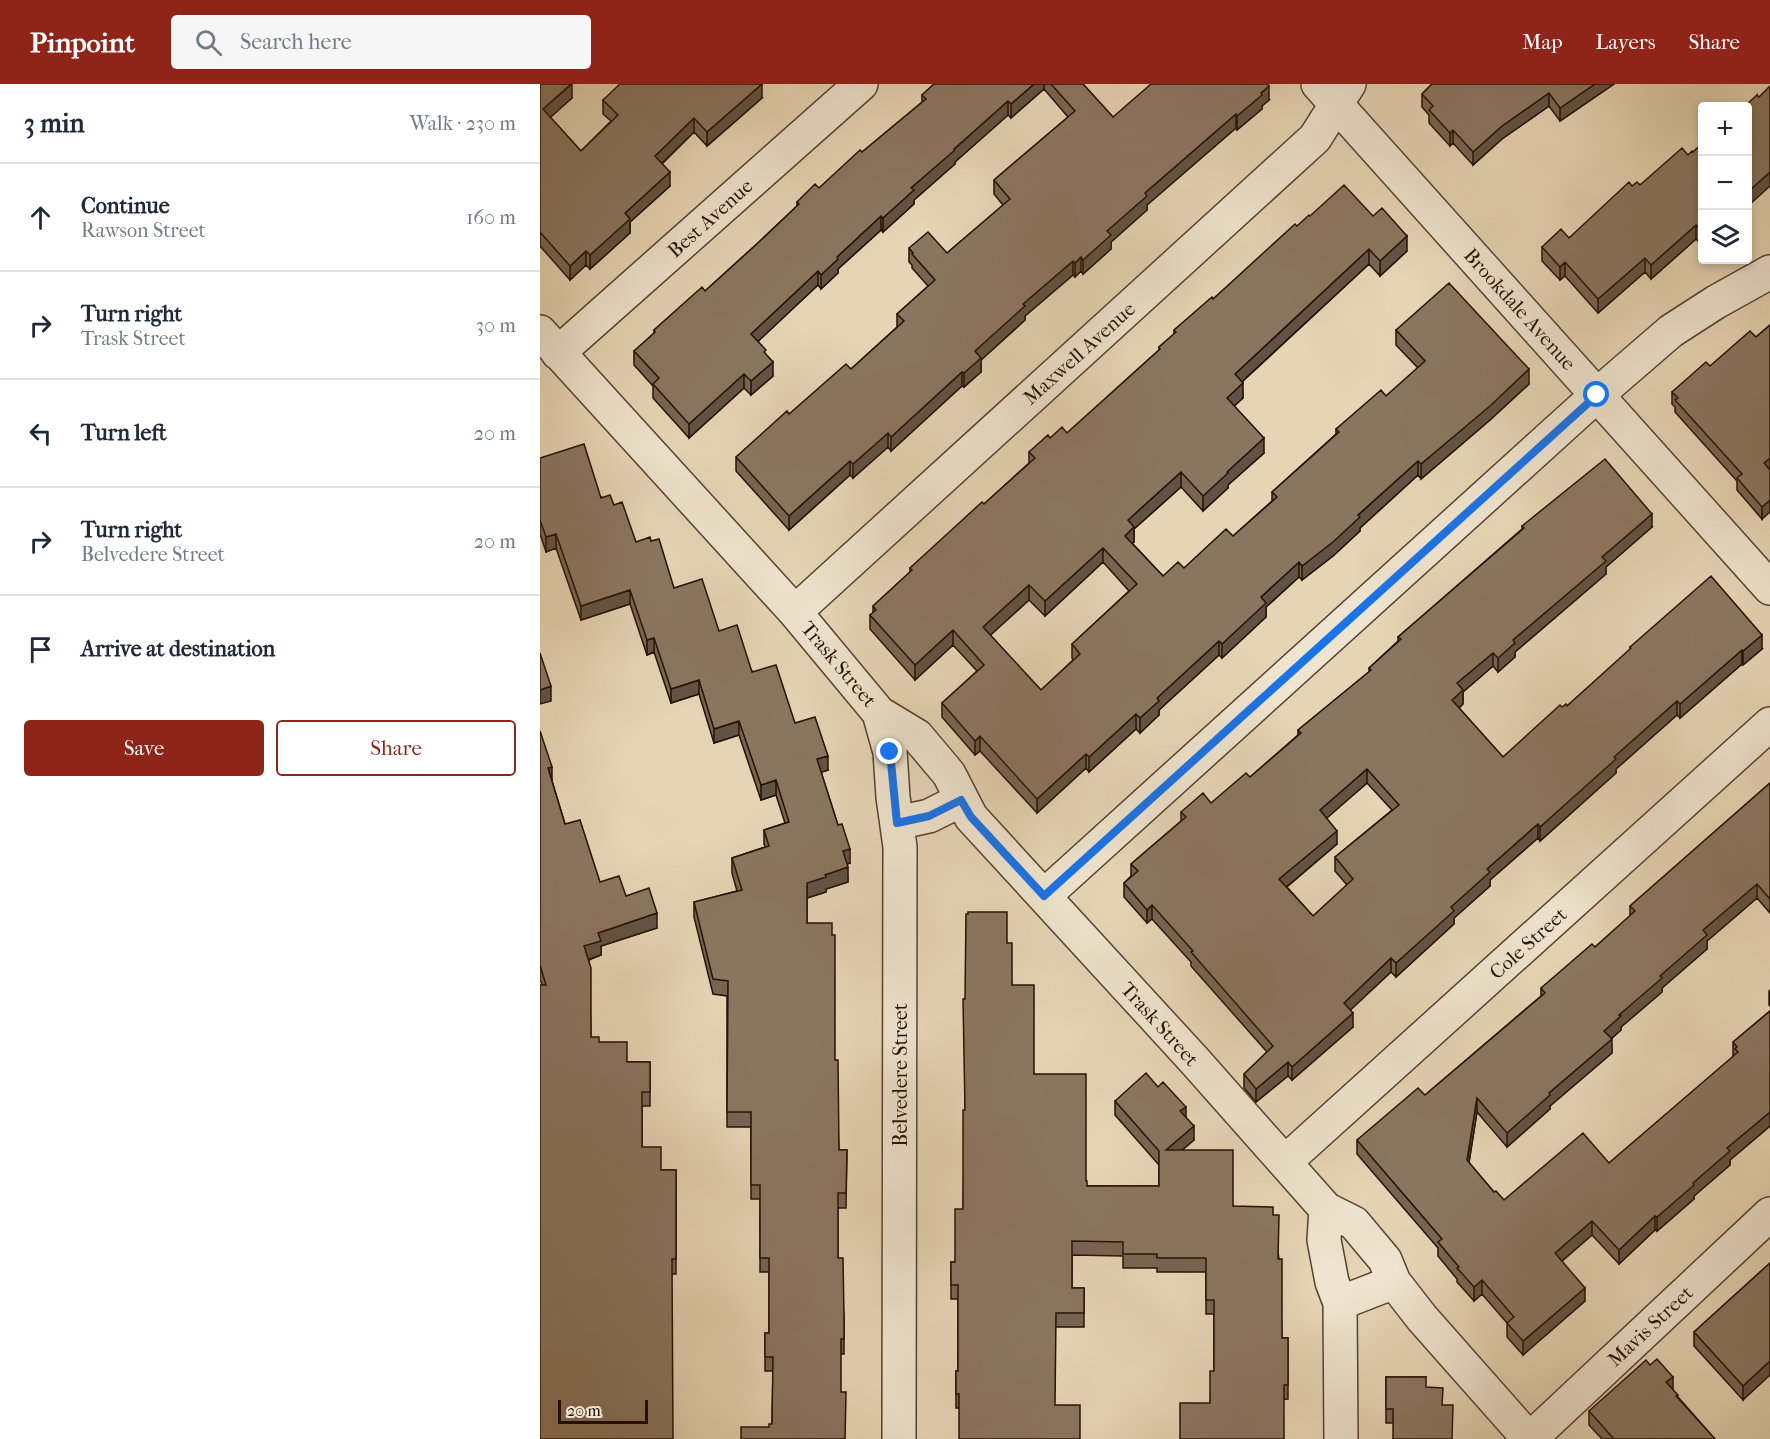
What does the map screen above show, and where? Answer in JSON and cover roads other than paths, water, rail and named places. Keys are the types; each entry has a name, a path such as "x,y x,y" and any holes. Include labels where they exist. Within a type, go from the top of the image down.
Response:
{"street":[{"name":"Best Avenue","path":"549,343 861,84"},
{"name":"Brookdale Avenue","path":"1334,91 1597,395 1770,588"},
{"name":"Maxwell Avenue","path":"795,612 1315,138 1334,91"},
{"path":"1044,896 1597,395 1671,331 1716,302 1770,272"},
{"name":"Trask Street","path":"549,343 795,612 879,713 917,736 949,774 971,817 1326,1209 1354,1223 1385,1260 1394,1282 1422,1317 1529,1439"},
{"name":"Belvedere Street","path":"879,713 890,752 900,847 899,1439"},
{"name":"Cole Street","path":"1285,1162 1770,724"},
{"path":"897,823 929,816 961,800"},
{"path":"1326,1209 1324,1240 1332,1282 1340,1303 1341,1439"},
{"name":"Mavis Street","path":"1529,1439 1770,1214"},
{"path":"1340,1303 1394,1282"}]}
